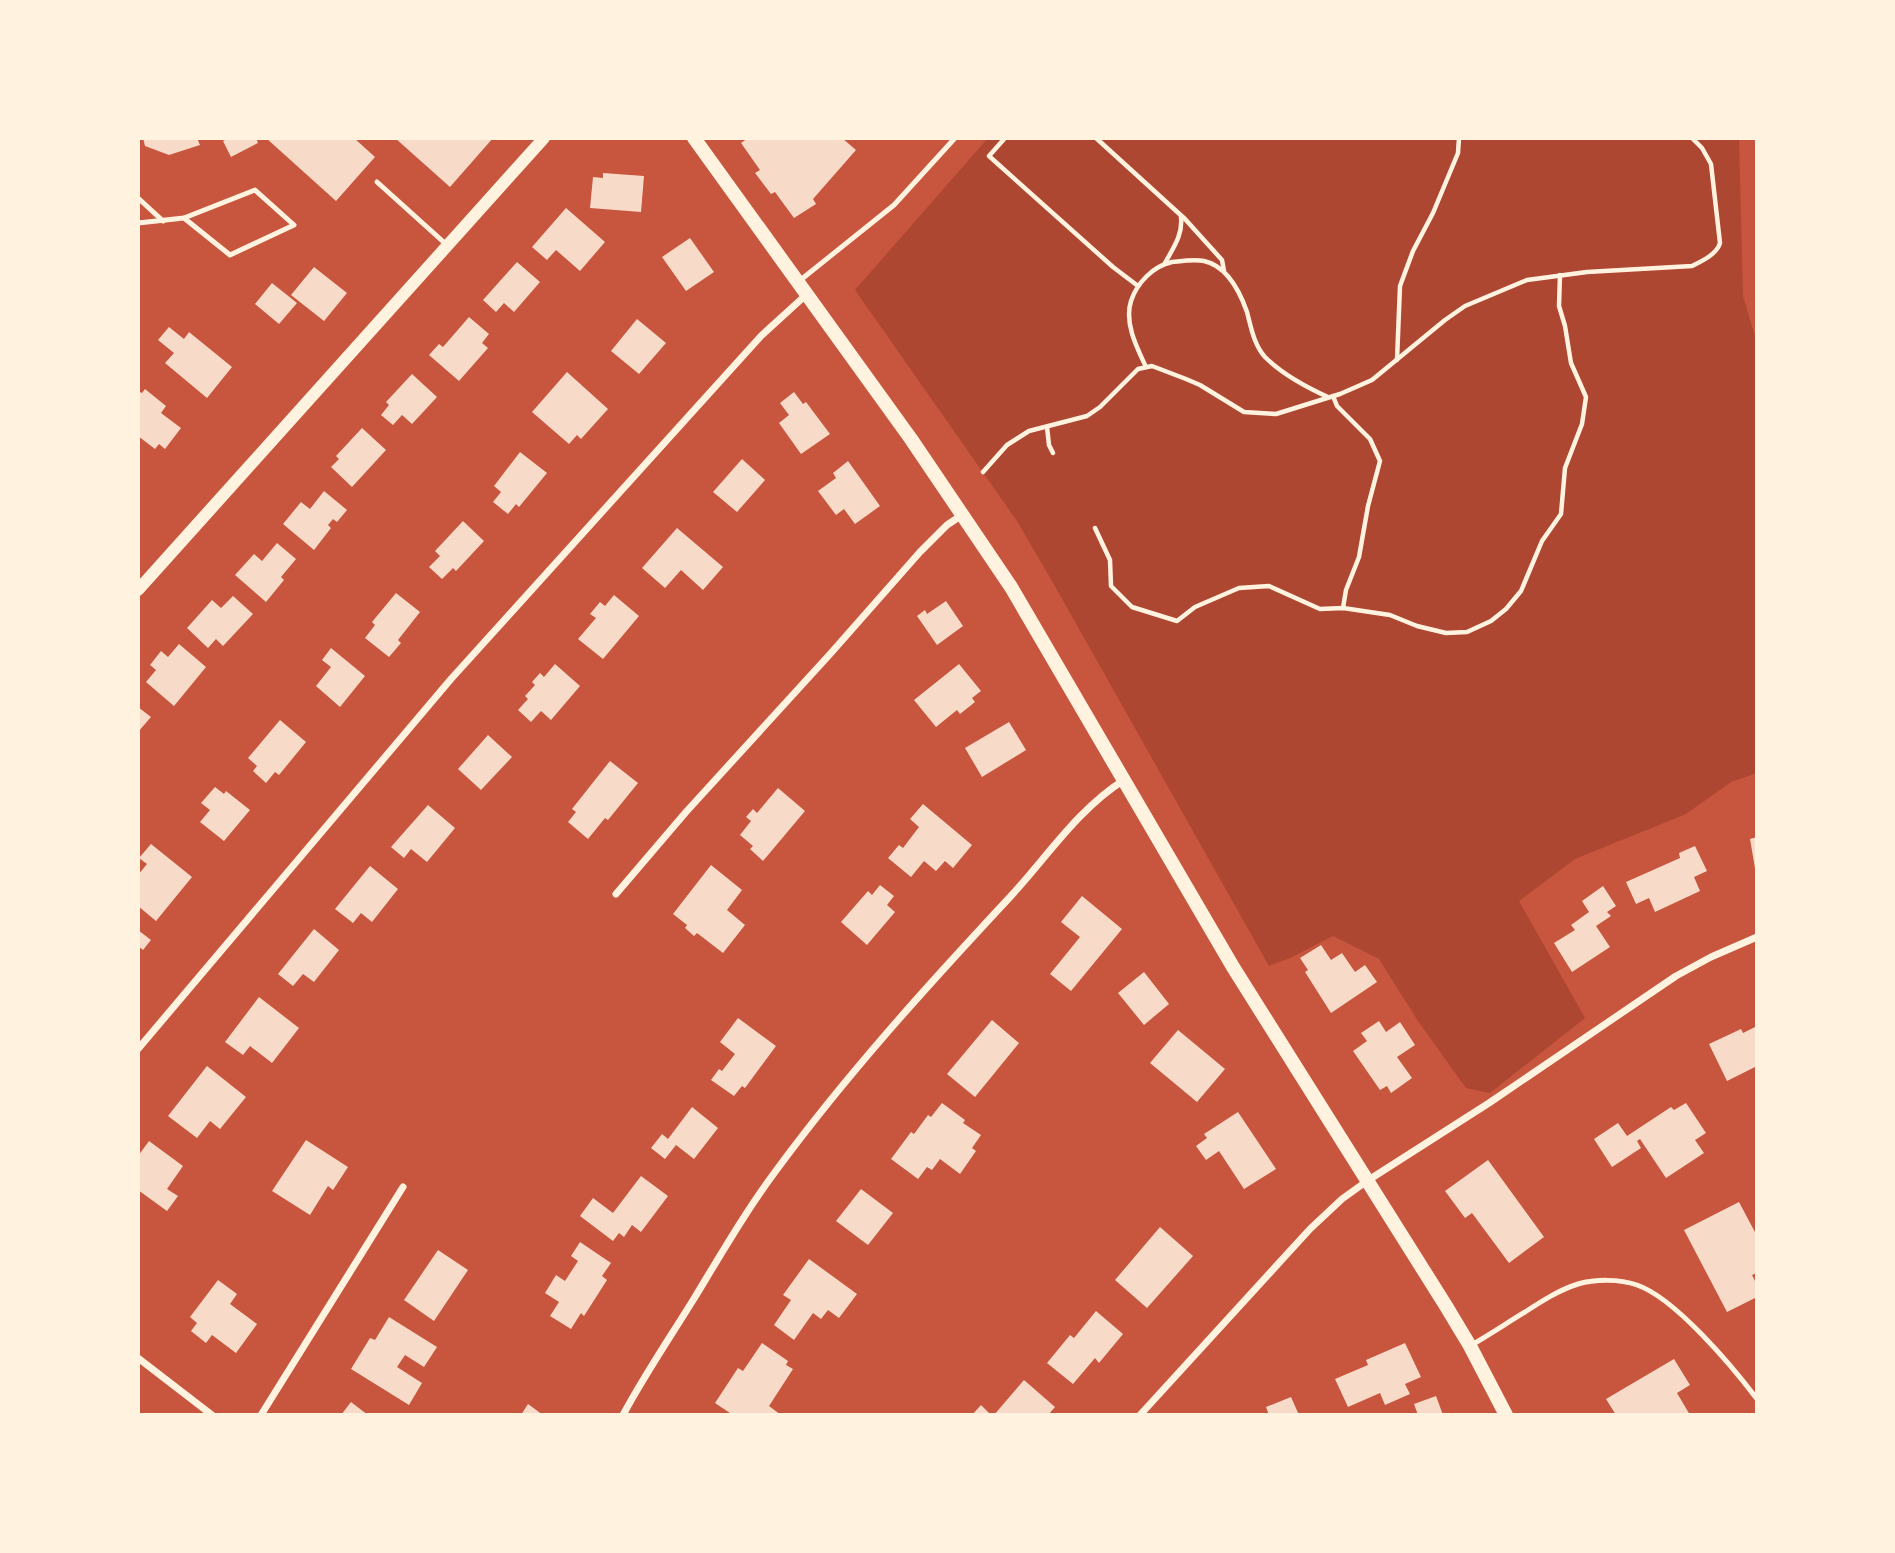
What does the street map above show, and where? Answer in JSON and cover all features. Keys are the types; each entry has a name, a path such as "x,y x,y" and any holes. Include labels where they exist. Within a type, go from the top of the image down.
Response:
{"main road":[{"path":"694,138 904,429 1011,587 1233,967 1471,1346 1506,1415"}],"street":[{"path":"138,590 544,138"},
{"path":"138,1049 451,679 761,336 807,294"},
{"path":"616,894 686,812 920,552 947,525 962,515"},
{"path":"623,1415 752,1206 809,1128 903,1013 1047,856 1080,816 1105,792 1124,780"},
{"path":"1140,1415 1326,1212 1367,1181 1489,1103 1676,976 1757,937"},
{"path":"261,1415 403,1187"},
{"path":"138,1358 212,1415"}],"lane":[{"path":"798,282 894,205 955,138"},
{"path":"377,182 448,246"},
{"path":"138,223 184,218 255,190 295,225 230,255 184,218"},
{"path":"138,198 163,221"},
{"path":"1471,1346 1559,1292 1590,1282 1625,1282 1654,1294 1678,1314 1725,1359 1757,1399"}],"path":[{"path":"1005,138 989,156 1112,267 1138,286"},
{"path":"1096,138 1181,216 1222,260 1224,271"},
{"path":"1396,360 1400,286 1458,153 1459,138"},
{"path":"982,472 1007,445 1029,432 1087,416 1100,407 1138,369 1152,366 1200,385 1244,412 1276,414 1294,410 1372,380 1465,306 1527,280 1560,275 1692,266 1703,261 1718,248 1718,218 1712,164 1692,138"},
{"path":"1146,368 1129,322 1130,304 1138,286 1164,264 1180,236 1181,216"},
{"path":"1164,264 1204,261 1224,271 1237,288 1254,337 1264,356 1293,379 1310,389 1331,396 1337,406 1370,439 1380,461 1368,506 1359,557 1346,590 1343,608"},
{"path":"1095,528 1110,560 1111,586 1132,607 1177,621 1195,607 1239,588 1269,586 1320,610 1343,608 1390,615 1417,626 1446,633 1467,632 1491,621 1506,609 1521,591 1542,541 1561,513 1565,468 1583,424 1586,397 1571,363 1559,306 1560,275"},
{"path":"1047,427 1053,453"}],"shaded area":[{"path":"988,138 1739,138 1743,296 1757,343 1757,773 1731,782 1686,814 1575,859 1519,901 1585,1018 1490,1093 1466,1088 1418,1021 1379,959 1333,936 1269,966 1017,521 855,290"}],"building":[{"path":"143,138 197,138 200,145 169,155 145,146"},
{"path":"229,138 256,138 258,143 231,157 223,141"},
{"path":"266,138 354,138 375,157 336,201"},
{"path":"395,138 493,138 450,187"},
{"path":"748,138 842,138 856,150 813,199 816,204 794,218 775,192 771,194 755,173 760,170 741,143"},
{"path":"603,173 644,176 641,212 590,208 593,177 603,178"},
{"path":"566,208 605,242 580,271 556,250 547,260 532,247"},
{"path":"690,238 714,272 686,291 662,257"},
{"path":"517,262 540,282 514,312 504,303 496,312 483,300"},
{"path":"314,267 347,293 324,321 291,295"},
{"path":"272,283 297,303 279,324 255,304"},
{"path":"469,317 489,334 482,343 488,348 459,381 429,355 439,344 443,347"},
{"path":"637,319 666,343 639,374 611,351"},
{"path":"169,327 184,339 189,332 232,367 207,398 165,363 174,353 158,340"},
{"path":"567,372 608,409 581,439 577,435 569,444 532,412"},
{"path":"412,374 437,397 412,424 402,415 393,425 381,415 389,405 386,402"},
{"path":"145,389 166,406 161,413 181,428 165,449 159,444 155,449 138,436 138,391 142,393"},
{"path":"794,392 803,404 806,402 830,434 801,454 779,423 789,415 780,403"},
{"path":"362,428 386,450 352,487 331,467 339,459 336,456"},
{"path":"520,452 547,473 519,507 516,504 508,514 493,502 501,492 494,486"},
{"path":"742,459 765,480 737,512 713,492"},
{"path":"848,461 880,506 855,524 844,509 836,515 818,491 836,478 833,473"},
{"path":"324,491 347,510 337,522 333,519 328,525 331,528 314,550 283,524 301,502 310,509"},
{"path":"463,521 484,541 456,571 453,568 442,579 429,567 440,556 435,551"},
{"path":"677,528 723,567 703,590 681,570 665,588 642,568"},
{"path":"277,543 296,559 281,577 284,580 266,602 235,575 254,554 262,561"},
{"path":"396,593 420,612 398,640 401,643 389,657 365,638 375,625 372,622"},
{"path":"614,595 639,616 603,659 578,639 596,618 590,614 600,602 605,606"},
{"path":"233,596 253,614 223,646 216,639 208,648 187,628 212,600 221,608"},
{"path":"946,601 963,626 937,645 917,616 925,610 927,614"},
{"path":"179,644 206,667 174,706 146,682 156,670 150,665 161,651 168,657"},
{"path":"331,648 365,676 340,707 316,686 331,667 322,660"},
{"path":"555,664 580,686 551,720 541,711 531,722 518,710 535,685 532,682 540,673 544,677"},
{"path":"959,664 981,691 972,698 975,702 960,714 957,710 936,727 914,700"},
{"path":"138,707 151,717 138,732"},
{"path":"280,720 306,742 279,775 275,772 266,783 253,771 257,766 248,758"},
{"path":"1009,722 1026,750 982,777 965,748"},
{"path":"488,735 512,757 481,790 458,769"},
{"path":"610,761 638,783 608,820 605,818 588,839 568,822 576,812 572,809"},
{"path":"215,787 224,794 226,791 250,810 224,841 200,822 210,810 201,803"},
{"path":"778,788 805,811 763,861 750,849 753,846 740,835 751,821 746,817 753,809 757,813"},
{"path":"923,804 972,845 953,868 945,861 936,871 924,861 911,877 888,858 899,845 903,848 919,827 910,819"},
{"path":"428,805 455,828 427,862 411,849 404,858 391,847"},
{"path":"1757,837 1757,868 1755,868 1750,839"},
{"path":"151,844 192,877 156,921 138,906 138,875 147,864 139,858"},
{"path":"1695,846 1707,871 1694,877 1700,891 1655,912 1649,898 1636,904 1626,882 1680,858 1679,853"},
{"path":"711,865 742,890 727,910 745,925 723,953 697,933 694,936 685,928 687,925 673,914"},
{"path":"370,866 398,889 372,922 361,913 353,923 335,909"},
{"path":"880,885 894,896 887,905 895,912 867,945 841,922 868,891 872,895"},
{"path":"1603,886 1616,906 1607,912 1611,916 1596,926 1610,947 1572,972 1554,943 1575,930 1571,925 1589,912 1582,901"},
{"path":"1082,896 1122,929 1071,991 1050,974 1080,937 1061,922"},
{"path":"314,929 339,950 314,982 303,974 293,986 278,974"},
{"path":"138,930 151,940 143,950 138,946"},
{"path":"1321,945 1331,960 1342,953 1355,972 1365,965 1377,982 1331,1013 1305,972 1308,970 1300,958"},
{"path":"1144,972 1169,1004 1144,1025 1118,993"},
{"path":"259,997 299,1028 272,1063 250,1046 243,1055 225,1042"},
{"path":"738,1018 776,1046 745,1088 742,1086 734,1096 711,1080 735,1054 720,1042"},
{"path":"992,1020 1019,1043 975,1097 947,1074"},
{"path":"1379,1021 1386,1032 1400,1022 1415,1045 1397,1057 1412,1078 1391,1093 1387,1086 1380,1090 1353,1051 1367,1041 1361,1033"},
{"path":"1757,1026 1757,1066 1727,1081 1709,1044 1741,1029 1743,1033"},
{"path":"1178,1030 1225,1069 1197,1102 1150,1063"},
{"path":"207,1066 246,1097 220,1129 210,1121 197,1138 168,1116"},
{"path":"942,1103 965,1120 963,1123 981,1135 972,1148 976,1151 960,1174 940,1159 932,1170 927,1167 918,1179 891,1159 911,1132 914,1134 928,1115 931,1117"},
{"path":"1686,1103 1706,1133 1695,1140 1704,1153 1666,1178 1640,1139 1637,1141 1641,1148 1612,1167 1594,1139 1618,1123 1627,1136 1671,1107 1674,1110"},
{"path":"692,1107 718,1128 694,1159 676,1145 665,1159 651,1148 662,1134 668,1139"},
{"path":"1238,1112 1276,1169 1244,1189 1219,1151 1206,1160 1196,1146 1207,1138 1204,1134"},
{"path":"306,1140 348,1167 333,1190 328,1186 310,1215 272,1191"},
{"path":"149,1141 183,1166 167,1189 178,1196 167,1211 138,1190 138,1156"},
{"path":"1488,1160 1544,1237 1509,1263 1472,1213 1465,1218 1445,1191"},
{"path":"641,1176 668,1196 641,1232 632,1225 624,1237 619,1233 613,1241 580,1216 593,1198 613,1213"},
{"path":"861,1189 893,1213 868,1245 836,1221"},
{"path":"1739,1202 1757,1236 1757,1273 1752,1275 1757,1285 1757,1297 1727,1312 1684,1230"},
{"path":"1160,1227 1193,1256 1147,1308 1115,1280"},
{"path":"580,1242 611,1263 602,1276 607,1280 584,1316 581,1313 571,1329 550,1316 559,1302 545,1293 556,1275 565,1281 578,1261 571,1256"},
{"path":"438,1250 468,1270 434,1321 404,1300"},
{"path":"809,1259 857,1294 839,1318 828,1310 821,1319 813,1313 794,1340 774,1325 791,1300 783,1295"},
{"path":"218,1280 237,1294 230,1304 257,1324 236,1353 212,1335 206,1343 191,1331 197,1323 190,1317"},
{"path":"1096,1311 1123,1334 1099,1363 1095,1358 1073,1384 1047,1363 1070,1335 1074,1338"},
{"path":"389,1317 437,1347 424,1367 405,1355 397,1367 422,1383 409,1405 351,1369 370,1338 375,1340"},
{"path":"762,1343 788,1361 786,1365 793,1369 769,1406 781,1415 733,1415 715,1403 738,1368 743,1371"},
{"path":"1405,1343 1421,1377 1405,1384 1410,1394 1385,1405 1380,1393 1348,1407 1335,1379 1368,1365 1366,1360"},
{"path":"1674,1359 1690,1385 1677,1393 1690,1415 1616,1415 1606,1399"},
{"path":"1024,1380 1055,1407 1048,1415 994,1415"},
{"path":"1436,1396 1443,1415 1418,1415 1414,1404"},
{"path":"1291,1397 1299,1415 1269,1415 1266,1407"},
{"path":"351,1402 368,1415 341,1415"},
{"path":"528,1404 543,1415 521,1415"},
{"path":"981,1405 991,1415 972,1415"}]}
